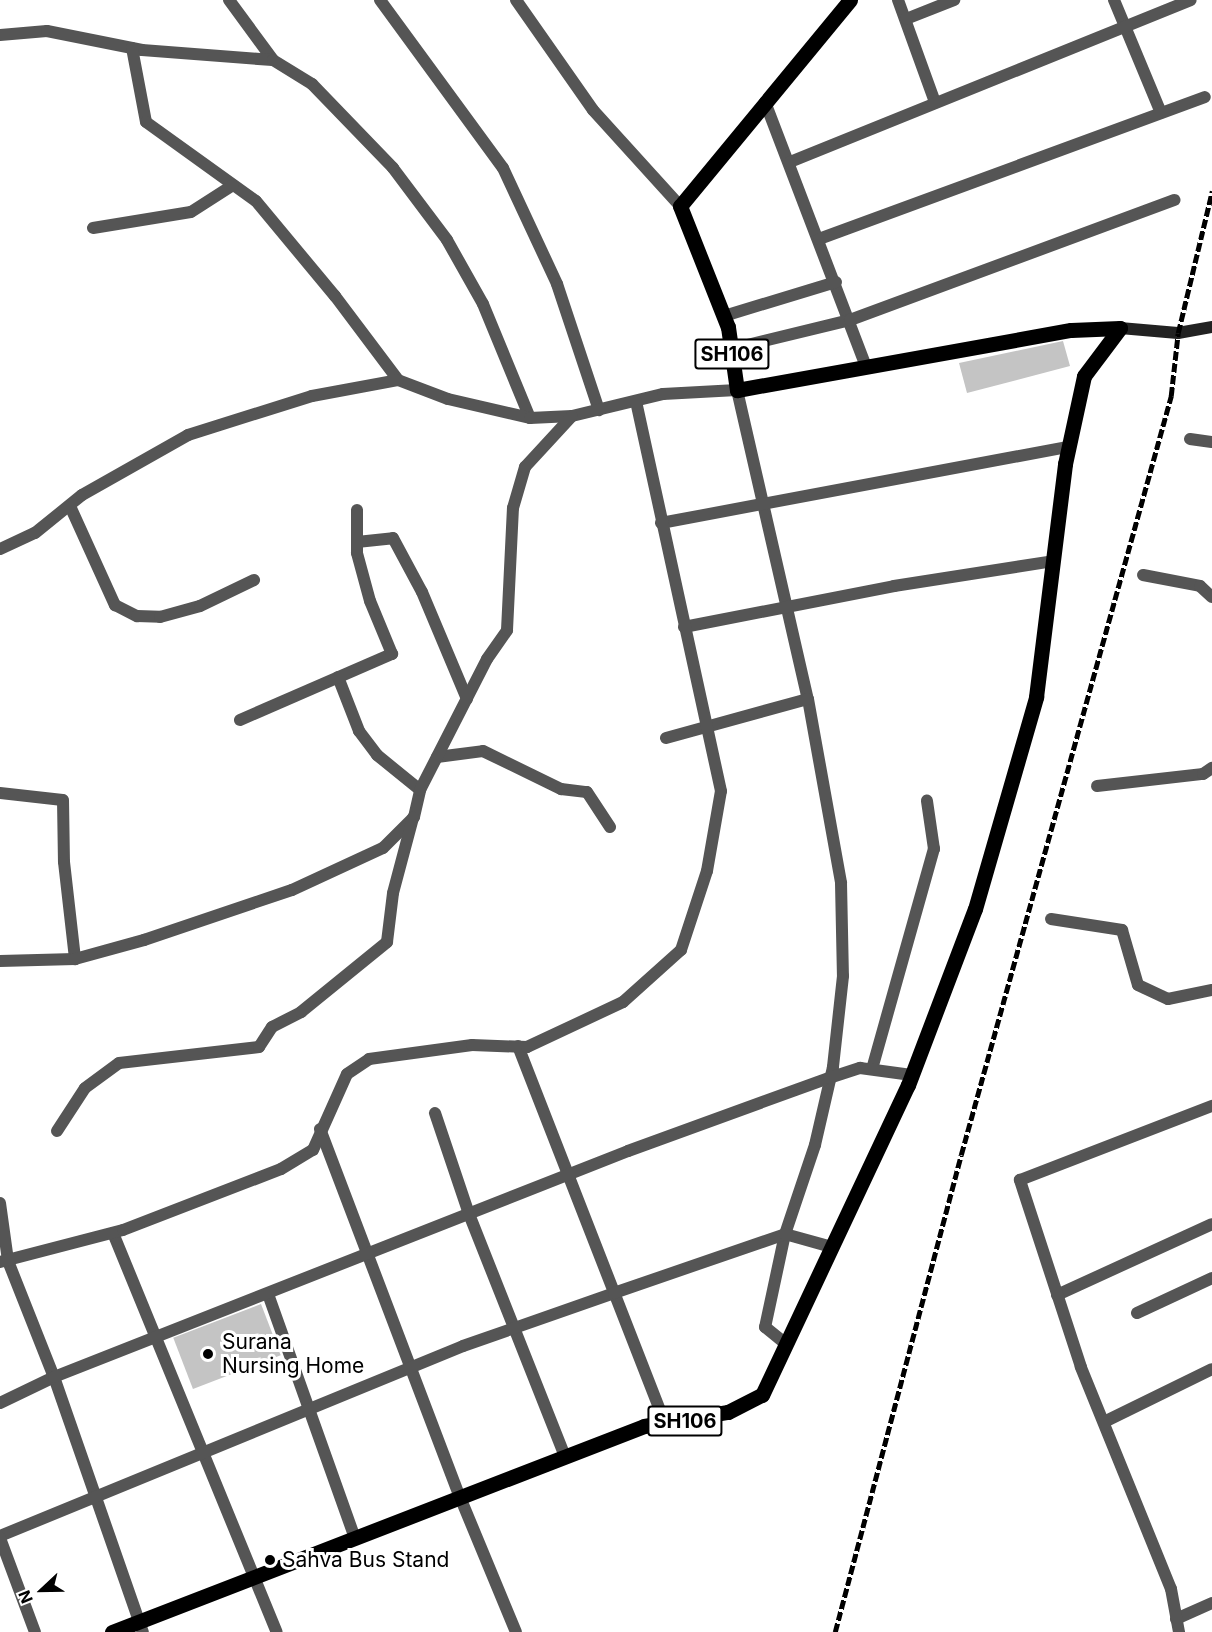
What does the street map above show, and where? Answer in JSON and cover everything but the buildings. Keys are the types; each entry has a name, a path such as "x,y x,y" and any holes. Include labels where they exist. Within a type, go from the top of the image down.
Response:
{"main road":[{"path":"680,206 850,0"},
{"name":"SH106","path":"680,206 724,316 737,390 1071,330 1120,328"},
{"path":"1120,328 1178,333 1212,327"},
{"name":"SH106","path":"112,1632 141,1627 256,1576 644,1426 728,1413 762,1395 912,1075 975,909 1036,697 1068,447 1084,376 1120,328"}],"street":[{"path":"228,0 273,60 312,84 393,168 447,240 483,304 530,418"},
{"path":"380,0 503,168 557,284 599,410"},
{"path":"516,0 593,110 680,206"},
{"path":"898,0 935,102"},
{"path":"906,19 954,0"},
{"path":"1114,0 1161,113"},
{"path":"790,162 1190,0"},
{"path":"0,35 47,31 132,48 273,60"},
{"path":"132,48 146,122 256,201 335,296 398,380"},
{"path":"819,238 1206,97"},
{"path":"765,102 836,282 866,367"},
{"path":"93,228 191,212 233,185"},
{"path":"731,349 850,320 1174,200"},
{"path":"724,316 836,282"},
{"path":"0,549 35,533 82,495 188,435 312,396 398,380 448,399 530,418 572,416 663,394 737,390 808,699 841,883 843,976 829,1078 815,1145 785,1234 765,1327 786,1344"},
{"path":"4,1261 113,1233 281,1169 313,1150 320,1129 346,1074 369,1059 472,1045 518,1046 537,1043 623,1002 681,950 707,871 721,791 709,723 684,627 636,401"},
{"path":"57,1131 85,1088 119,1063 259,1047 272,1027 301,1012 387,942 393,894 420,790 467,699 507,630 513,508 525,467 572,416"},
{"path":"1190,439 1212,442"},
{"path":"661,523 1068,447"},
{"path":"70,506 115,604 137,616 160,617 200,606 254,580"},
{"path":"240,720 392,654 370,601 357,542 357,510"},
{"path":"357,542 393,538 422,592 467,699"},
{"path":"684,627 788,606 1053,561"},
{"path":"1143,575 1200,586 1212,597"},
{"path":"338,677 359,731 377,755 420,790"},
{"path":"666,738 709,723 738,720 808,699"},
{"path":"438,757 483,751 561,789 587,792 610,827"},
{"path":"1097,786 1203,774 1212,768"},
{"path":"0,793 63,800 64,862 75,959"},
{"path":"872,1069 934,849 927,801"},
{"path":"0,961 75,959 292,890 383,848 414,817"},
{"path":"1051,919 1122,930 1138,985 1168,999 1212,990"},
{"path":"518,1046 665,1423"},
{"path":"0,1403 54,1377 568,1175 829,1078 860,1068 912,1075"},
{"path":"1212,1106 1020,1180 1057,1296 1104,1422 1171,1589 1178,1626 1212,1603"},
{"path":"435,1113 469,1214 565,1456"},
{"path":"320,1129 460,1497 516,1632"},
{"path":"0,1203 4,1261 54,1377 141,1627"},
{"path":"1057,1296 1212,1224"},
{"path":"113,1233 256,1576 276,1632"},
{"path":"35,1632 0,1537 411,1367 614,1293 785,1234 832,1247"},
{"path":"1137,1313 1212,1278"},
{"path":"268,1294 311,1408 355,1538"},
{"path":"1104,1422 1212,1369"}],"railway":[{"path":"835,1632 961,1155 1171,396 1178,333 1212,191"}],"place":[{"name":"Surana Nursing Home","path":"208,1354"},
{"name":"Sahva Bus Stand","path":"270,1560"}]}
